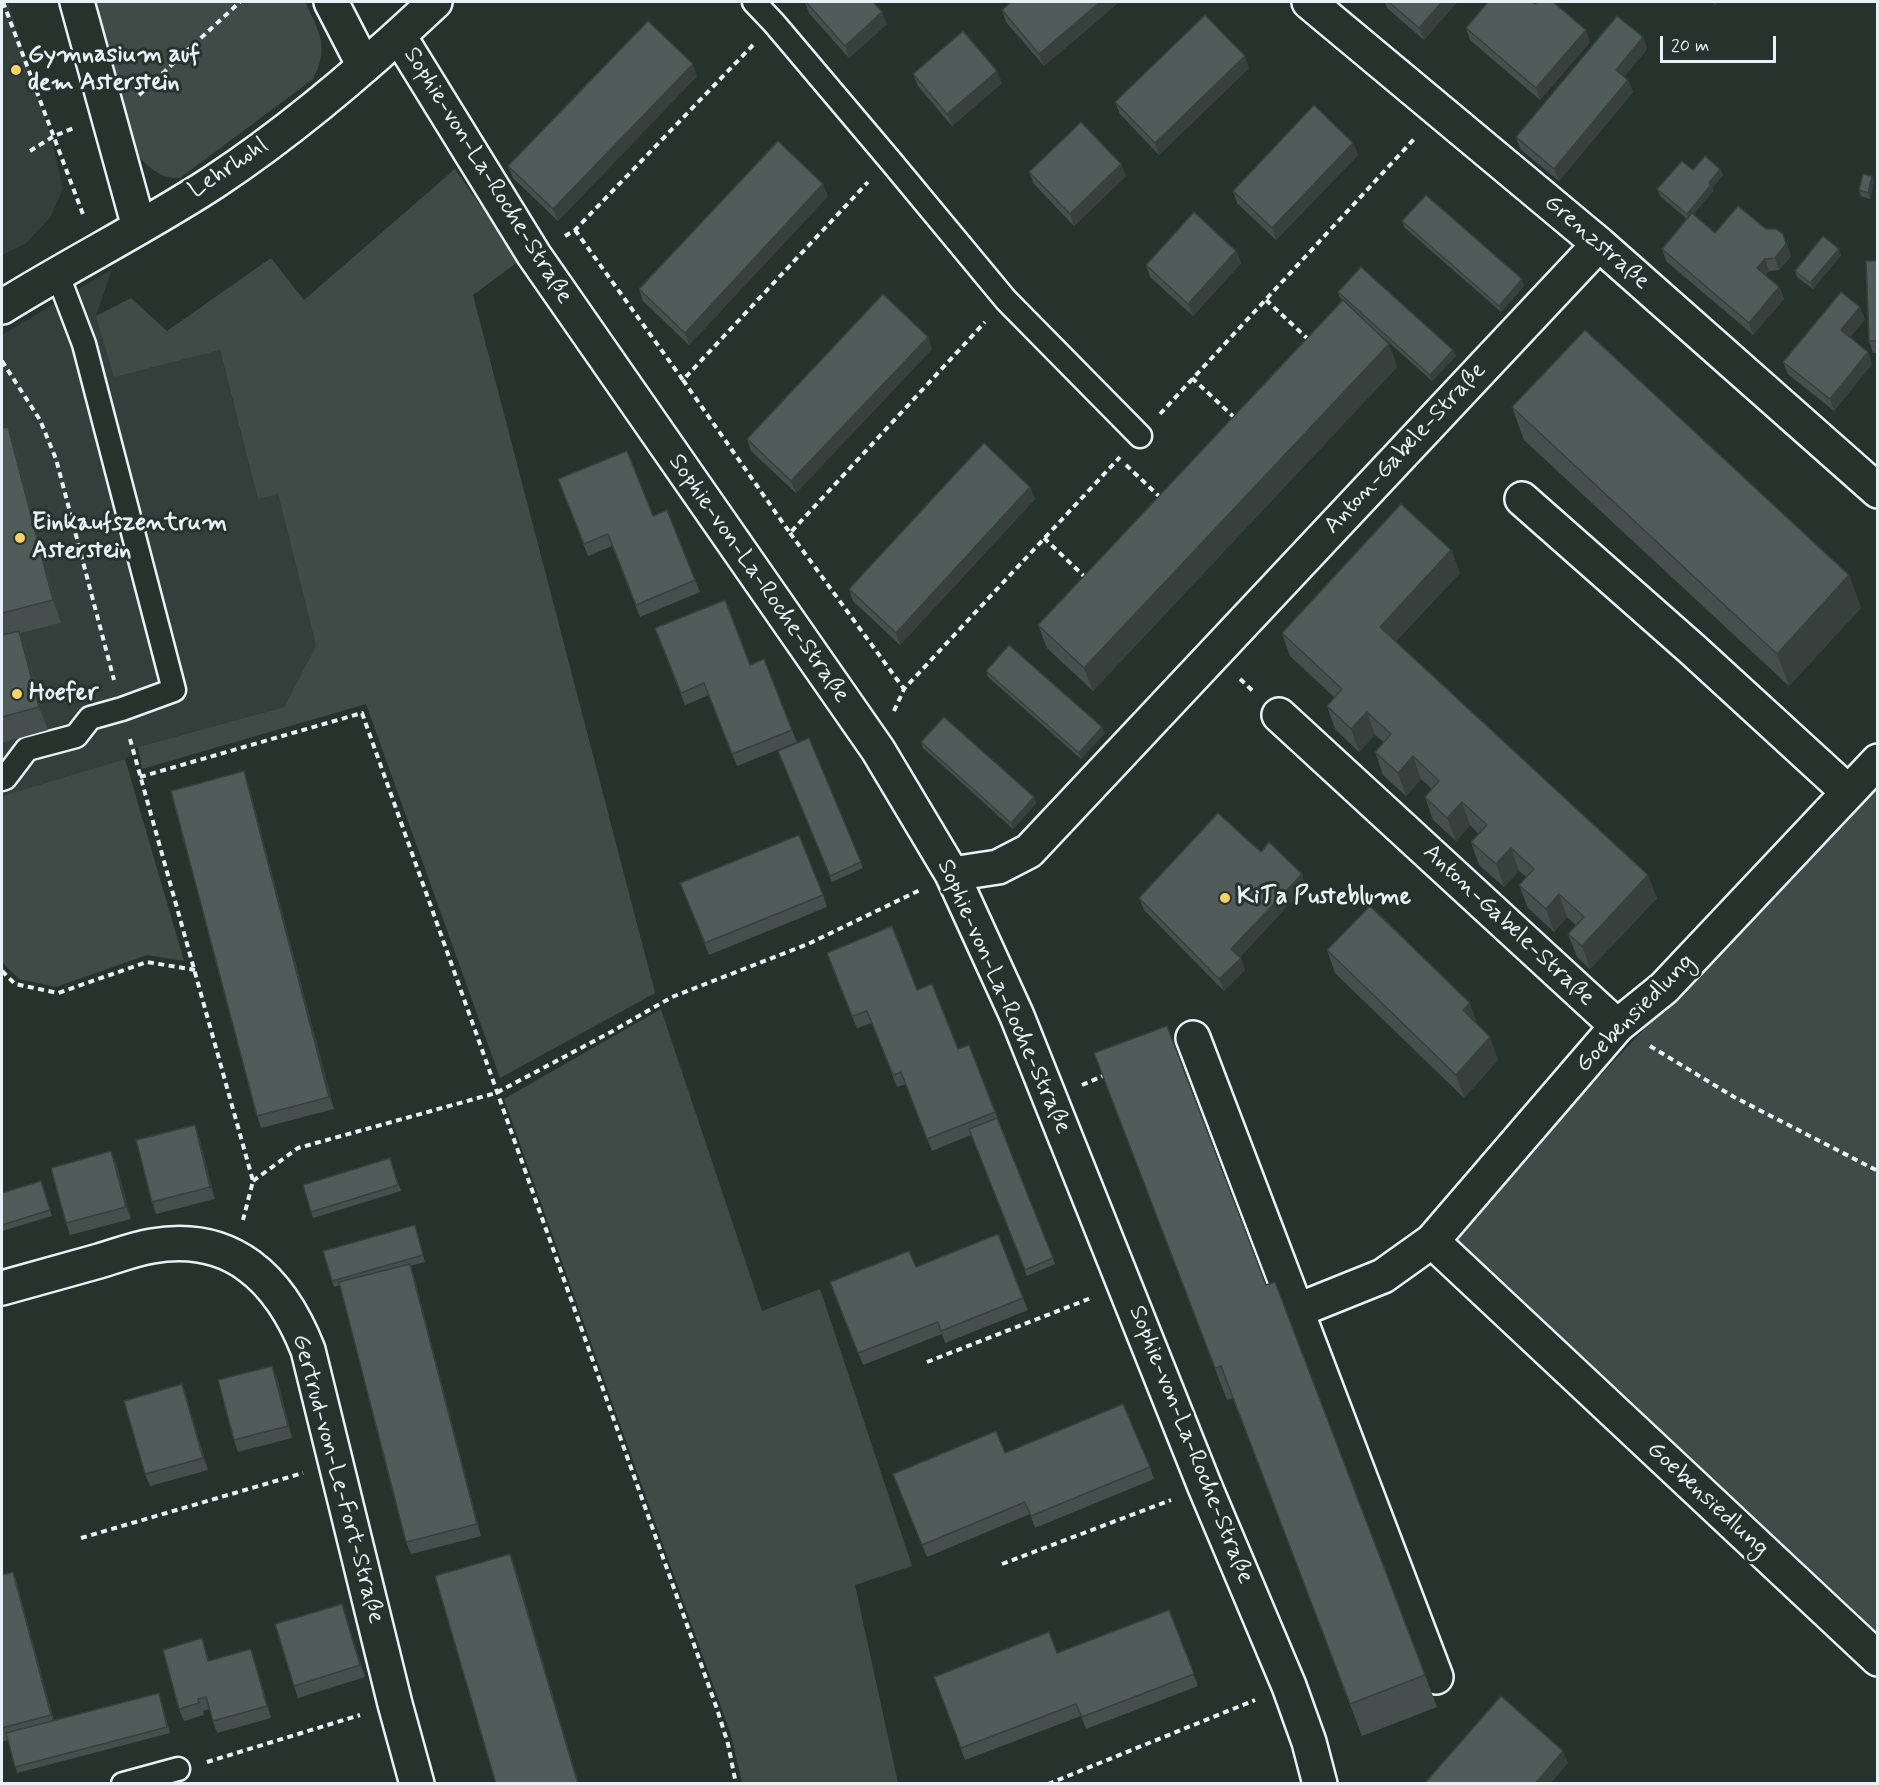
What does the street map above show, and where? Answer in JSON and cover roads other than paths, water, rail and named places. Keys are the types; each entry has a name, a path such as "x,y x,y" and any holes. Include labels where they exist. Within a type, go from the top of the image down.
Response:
{"street":[{"path":"77,2 139,227"},
{"path":"331,2 364,66"},
{"name":"Lehrhohl","path":"2,307 233,169 291,127 399,36 435,2"},
{"name":"Grenzstraße","path":"1309,2 1599,244 1878,491"},
{"name":"Sophie-von-La-Roche-Straße","path":"399,36 534,255 878,750 952,874 1017,1016 1205,1487 1289,1686 1309,1742 1320,1784"},
{"name":"Anton-Gabele-Straße","path":"952,874 998,867 1029,851 1599,244"},
{"path":"1522,499 1692,649 1848,792"},
{"name":"Anton-Gabele-Straße","path":"1279,715 1617,1026"},
{"name":"Goebensiedlung","path":"1296,1311 1383,1276 1432,1241 1617,1026 1664,988 1877,764"},
{"path":"1193,1038 1436,1677"},
{"name":"Goebensiedlung","path":"1432,1241 1878,1659"},
{"name":"Gertrud-von-Le-Fort-Straße","path":"2,1288 151,1246 189,1244 210,1246 233,1255 251,1266 285,1302 308,1350 395,1704 417,1784"}],"lane":[{"path":"754,2 890,159 1005,300 1140,436"},
{"path":"2,779 27,748 76,736 90,718 174,690 84,344 57,273"},
{"path":"123,1784 178,1770"}],"place":[{"name":"Gymnasium auf dem Asterstein","path":"16,70"},
{"name":"Einkaufszentrum Asterstein","path":"20,538"},
{"name":"Hoefer","path":"17,694"},
{"name":"KiTa Pusteblume","path":"1225,898"}]}
